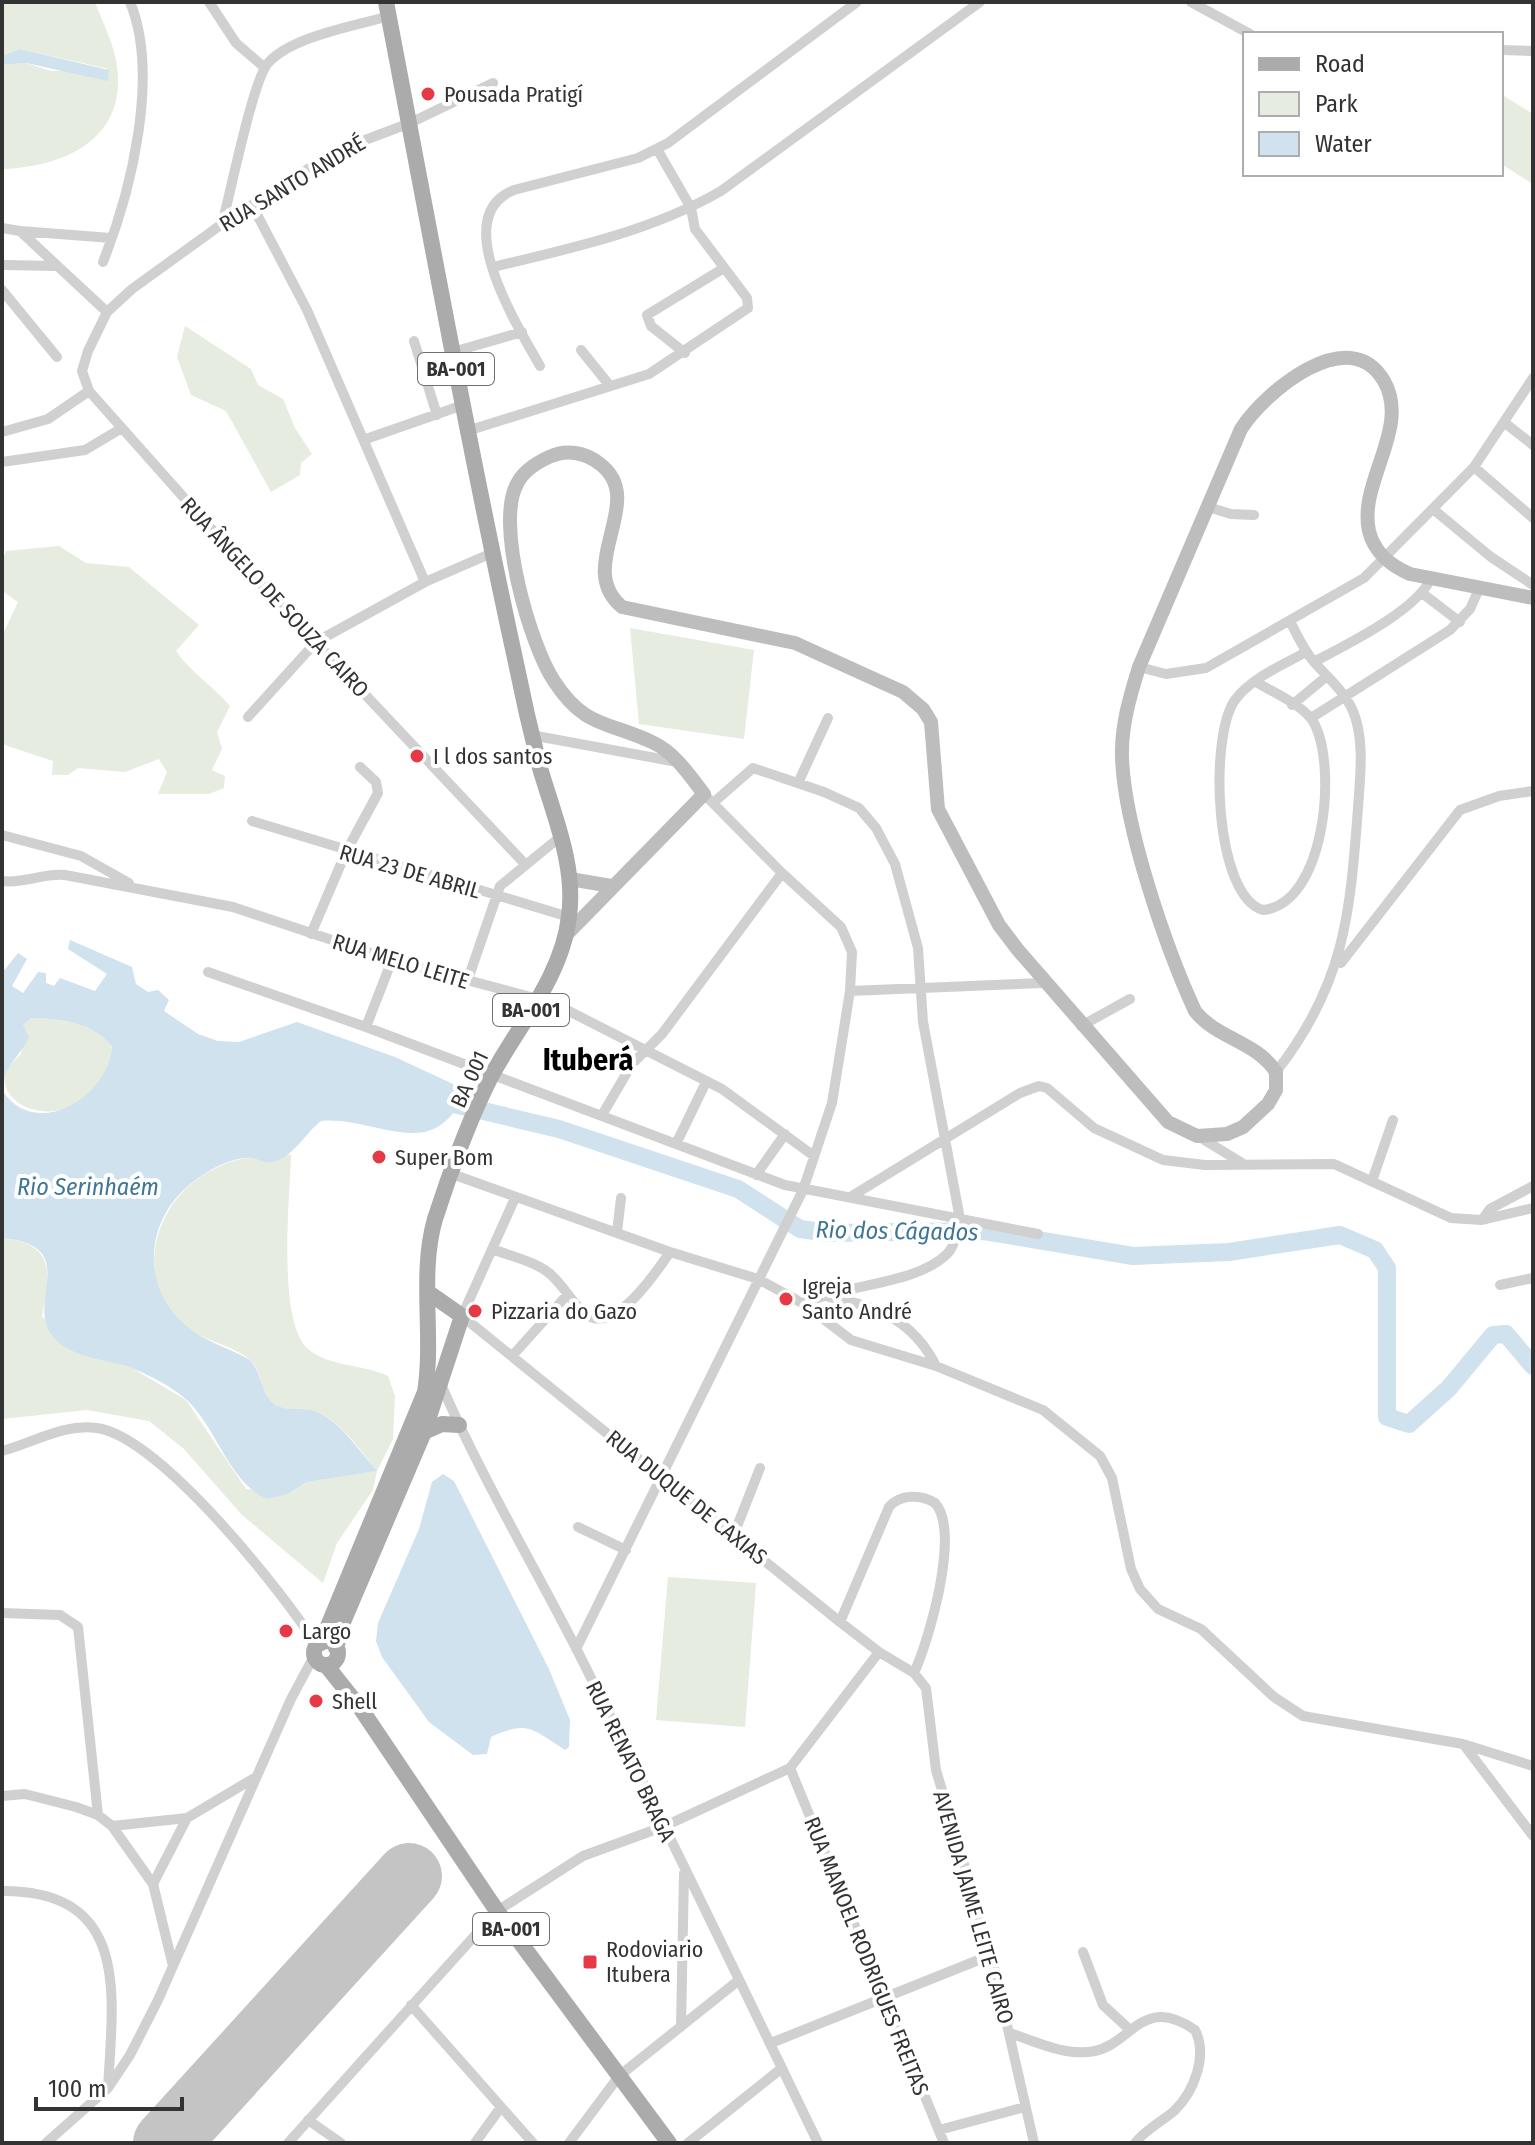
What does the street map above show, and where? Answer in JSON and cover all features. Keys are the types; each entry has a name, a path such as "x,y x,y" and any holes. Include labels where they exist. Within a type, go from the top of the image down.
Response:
{"main road":[{"name":"BA-001","path":"387,9 492,553 531,735 570,879 566,935"},
{"path":"566,935 611,886 708,799 679,762 655,743 606,728 583,715 561,691 535,645 523,606 510,509 516,484 525,473 552,455 581,453 602,465 614,481 617,504 602,568 607,591 622,607 763,633 795,643 867,673 903,692 923,709 934,735 934,794 938,809 974,872 999,925 1043,983 1168,1122 1197,1136 1227,1134 1255,1119 1276,1090 1276,1072 1257,1052 1212,1028 1195,1011 1131,824 1122,757 1128,704 1139,667 1241,429 1266,397 1310,369 1340,357 1361,359 1379,373 1392,405 1368,519 1369,533 1384,558 1395,568 1431,579 1533,598"},
{"path":"570,879 611,886"},
{"name":"BA 001","path":"325,1652 425,1392 431,1349 430,1243 452,1174 491,1078 538,999 566,935"},
{"path":"325,1652 343,1622 424,1432 462,1316 429,1293"},
{"path":"424,1432 442,1424 459,1425"},
{"name":"BA-001","path":"325,1652 497,1911 669,2143"}],"street":[{"path":"103,262 136,153 142,61 138,23 130,2"},
{"path":"209,2 236,43 265,68"},
{"path":"540,366 493,267 485,227 496,200 514,190 638,158 657,149 857,2"},
{"path":"493,267 570,249 691,208 721,191 980,2"},
{"path":"1191,2 1246,32"},
{"path":"222,224 265,68 302,43 387,9"},
{"path":"1503,50 1533,51"},
{"name":"RUA SANTO ANDRÉ","path":"107,312 132,289 222,224 354,142 410,123 493,83"},
{"path":"467,431 649,374 685,353 749,306 695,229 691,208 657,149"},
{"path":"252,205 307,310 366,439 425,582"},
{"path":"2,228 111,238"},
{"path":"2,432 48,419 89,391 82,377 83,364 107,312 20,231"},
{"path":"2,265 57,266"},
{"path":"685,353 651,326 647,315 724,268"},
{"path":"2,290 57,357"},
{"path":"453,352 522,332"},
{"path":"414,341 437,415"},
{"path":"581,350 610,386"},
{"path":"1139,667 1166,674 1195,671 1364,578 1474,467 1533,378"},
{"name":"RUA ÂNGELO DE SOUZA CAIRO","path":"89,391 316,642 524,863"},
{"path":"366,439 463,405"},
{"path":"1505,423 1533,445"},
{"path":"2,462 85,450 122,428"},
{"path":"1474,467 1533,518"},
{"path":"1208,507 1231,514 1254,515"},
{"path":"1434,510 1491,557 1533,585"},
{"path":"248,717 316,642 425,582 492,553"},
{"path":"1314,662 1422,593 1431,579"},
{"path":"1311,718 1460,622 1479,589"},
{"path":"1422,593 1460,622"},
{"path":"1290,621 1306,652 1344,695 1357,722 1359,779 1351,898 1336,970"},
{"path":"1256,682 1311,718 1319,734 1325,772 1321,837 1292,893 1274,907 1263,910 1249,904 1236,882 1224,836 1221,738 1235,701 1256,682 1306,652"},
{"path":"1292,705 1327,676"},
{"path":"798,783 828,718"},
{"path":"531,735 679,762"},
{"path":"311,934 346,852 378,793 376,782 360,767"},
{"path":"576,1649 798,1203 832,1103 850,991 852,952 847,934 831,916 782,873 708,799 749,769 798,783 859,808 876,828 902,881 918,948 923,1022 959,1221 953,1246 947,1255 903,1275 821,1295 804,1304"},
{"path":"1276,1072 1304,1031 1336,970 1460,810 1499,796 1533,791"},
{"name":"RUA 23 DE ABRIL","path":"252,821 346,852 569,917"},
{"path":"2,835 81,856 134,886"},
{"path":"467,982 494,895 524,863 560,837"},
{"path":"602,1115 627,1071 662,1034 782,873"},
{"name":"RUA MELO LEITE","path":"2,881 21,883 54,874 134,886 233,907 392,960 538,999 587,1018 745,1104 814,1156"},
{"path":"366,1027 392,960"},
{"path":"208,972 366,1027 491,1078 602,1115 803,1190 852,1196 959,1221 1038,1234"},
{"path":"850,991 1043,983"},
{"path":"1081,1026 1130,999"},
{"path":"677,1142 706,1082"},
{"path":"852,1196 1020,1093 1039,1086 1047,1088 1094,1128 1146,1154 1177,1164 1320,1162 1348,1169 1432,1212 1482,1220 1533,1208"},
{"path":"1372,1181 1393,1120"},
{"path":"756,1175 785,1134"},
{"path":"1197,1136 1244,1165"},
{"path":"452,1174 670,1252 760,1275 851,1340 936,1366 1043,1410 1100,1456 1112,1478 1131,1569 1140,1589 1158,1609 1201,1629 1274,1697 1303,1716 1463,1744 1533,1766"},
{"path":"1482,1220 1490,1209 1533,1186"},
{"path":"462,1316 515,1198"},
{"path":"617,1232 621,1198"},
{"path":"492,1249 544,1270 591,1317 609,1316 636,1296 670,1252"},
{"path":"1500,1285 1533,1278"},
{"path":"512,1356 568,1294"},
{"path":"821,1295 854,1301 902,1321 918,1336 936,1366"},
{"name":"RUA DUQUE DE CAXIAS","path":"462,1316 840,1622 879,1652 914,1673"},
{"name":"RUA RENATO BRAGA","path":"439,1381 665,1826 684,1871 818,2143"},
{"path":"2,1451 83,1427 101,1429 144,1452 198,1498 325,1652 291,1699 144,2028 108,2088 46,2143"},
{"path":"734,1534 760,1468"},
{"path":"840,1622 889,1507 900,1498 929,1499 935,1503 945,1522 944,1548 932,1618 914,1673"},
{"path":"578,1527 626,1550"},
{"path":"2,1613 60,1615 78,1627 98,1815"},
{"path":"288,2143 497,1911 583,1856 665,1826 790,1768 879,1652"},
{"name":"AVENIDA JAIME LEITE CAIRO","path":"914,1673 926,1688 938,1780 991,1955 1034,2143"},
{"path":"1463,1744 1533,1836"},
{"name":"RUA MANOEL RODRIGUES FREITAS","path":"790,1768 944,2143"},
{"path":"112,1826 187,1818 258,1776"},
{"path":"2,1796 25,1794 98,1815 112,1826 153,1884 173,1966"},
{"path":"153,1884 187,1818"},
{"path":"681,2027 684,1871"},
{"path":"2,1891 17,1891 58,1901 81,1915 99,1933 111,1972 108,2088"},
{"path":"1083,1952 1103,2005 1129,2029"},
{"path":"771,2043 991,1955"},
{"path":"569,2143 619,2076 739,1980"},
{"path":"411,2005 533,2143"},
{"path":"1010,2033 1081,2052 1105,2048 1143,2019 1187,2025 1200,2039 1201,2054 1182,2102 1135,2143"},
{"path":"688,2143 782,2068"},
{"path":"475,2143 501,2107"},
{"path":"939,2130 1025,2107"},
{"path":"308,2120 341,2143"}],"green space":[{"path":"2,2 95,2 116,58 117,92 112,113 101,131 86,144 68,155 47,162 2,169 2,65 26,63 51,71 109,69 20,49 2,56"},
{"path":"1503,95 1533,114 1533,184 1503,165"},
{"path":"185,326 251,369 258,385 283,399 295,428 312,454 301,463 300,475 271,492 226,411 191,395 177,357"},
{"path":"59,546 86,563 129,567 199,625 176,651 230,706 217,732 222,749 212,770 225,776 224,788 209,794 158,794 167,772 159,759 125,772 78,768 68,775 52,775 53,761 2,744 2,636 18,602 2,591 2,561 6,551"},
{"path":"630,628 754,650 744,739 639,724"},
{"path":"32,1018 65,1021 85,1027 112,1045 106,1073 93,1093 75,1105 55,1111 36,1110 19,1103 7,1090 4,1072 21,1054 23,1025"},
{"path":"291,1154 288,1285 298,1333 307,1348 325,1359 388,1376 395,1396 393,1439 377,1471 373,1490 337,1543 323,1583 242,1515 184,1449 149,1421 87,1410 2,1419 2,1238 20,1241 41,1254 47,1274 42,1316 70,1349 132,1368 186,1400 246,1489 288,1494 307,1482 376,1471 348,1435 320,1413 274,1404 267,1396 252,1362 239,1352 192,1331 173,1314 160,1293 155,1271 155,1248 173,1204 189,1185 224,1164 250,1158 274,1159"},
{"path":"668,1577 756,1583 745,1727 656,1720"}],"water":[{"path":"20,49 109,70 108,81 26,63 2,65 2,56"},
{"name":"Rio Serinhaém","path":"70,940 132,967 136,984 148,992 158,990 169,1000 164,1011 198,1034 218,1041 239,1042 297,1022 395,1057 453,1084 458,1106 445,1122 430,1130 396,1132 340,1121 321,1121 279,1160 269,1162 245,1158 218,1166 187,1187 173,1202 162,1220 156,1239 156,1278 174,1313 196,1333 248,1359 256,1368 267,1396 276,1405 311,1410 330,1420 377,1471 307,1482 288,1494 266,1499 232,1467 198,1412 181,1395 129,1367 66,1348 51,1334 45,1320 44,1305 48,1276 40,1251 26,1243 2,1238 2,1090 16,1105 33,1112 51,1112 69,1107 99,1082 108,1065 112,1046 86,1027 65,1021 32,1018 23,1025 29,1037 6,1073 2,1086 2,973 18,953 27,959 12,986 23,993 38,972 46,973 46,983 54,986 60,978 95,991 107,974 68,949"},
{"path":"443,1474 454,1481 549,1669 570,1720 569,1747 565,1750 537,1732 522,1728 491,1737 487,1754 473,1755 429,1722 382,1657 376,1641 378,1623 419,1529 432,1482"}],"waterway":[{"name":"Rio dos Cágados","path":"437,1100 559,1129 738,1189 800,1229 829,1233 984,1231 1133,1256 1229,1252 1340,1235 1375,1250 1387,1268 1387,1417 1409,1424 1449,1388 1493,1335 1506,1334 1533,1366"}],"runway":[{"path":"166,2143 409,1876"}],"place":[{"name":"Pousada Pratigí","path":"428,94"},
{"name":"I l dos santos","path":"417,756"},
{"name":"Super Bom","path":"379,1157"},
{"name":"Igreja Santo André","path":"786,1299"},
{"name":"Pizzaria do Gazo","path":"475,1311"},
{"name":"Largo","path":"286,1631"},
{"name":"Shell","path":"316,1701"},
{"name":"Rodoviario Itubera","path":"590,1962"}],"district":[{"name":"Ituberá","path":"588,1060"}]}
